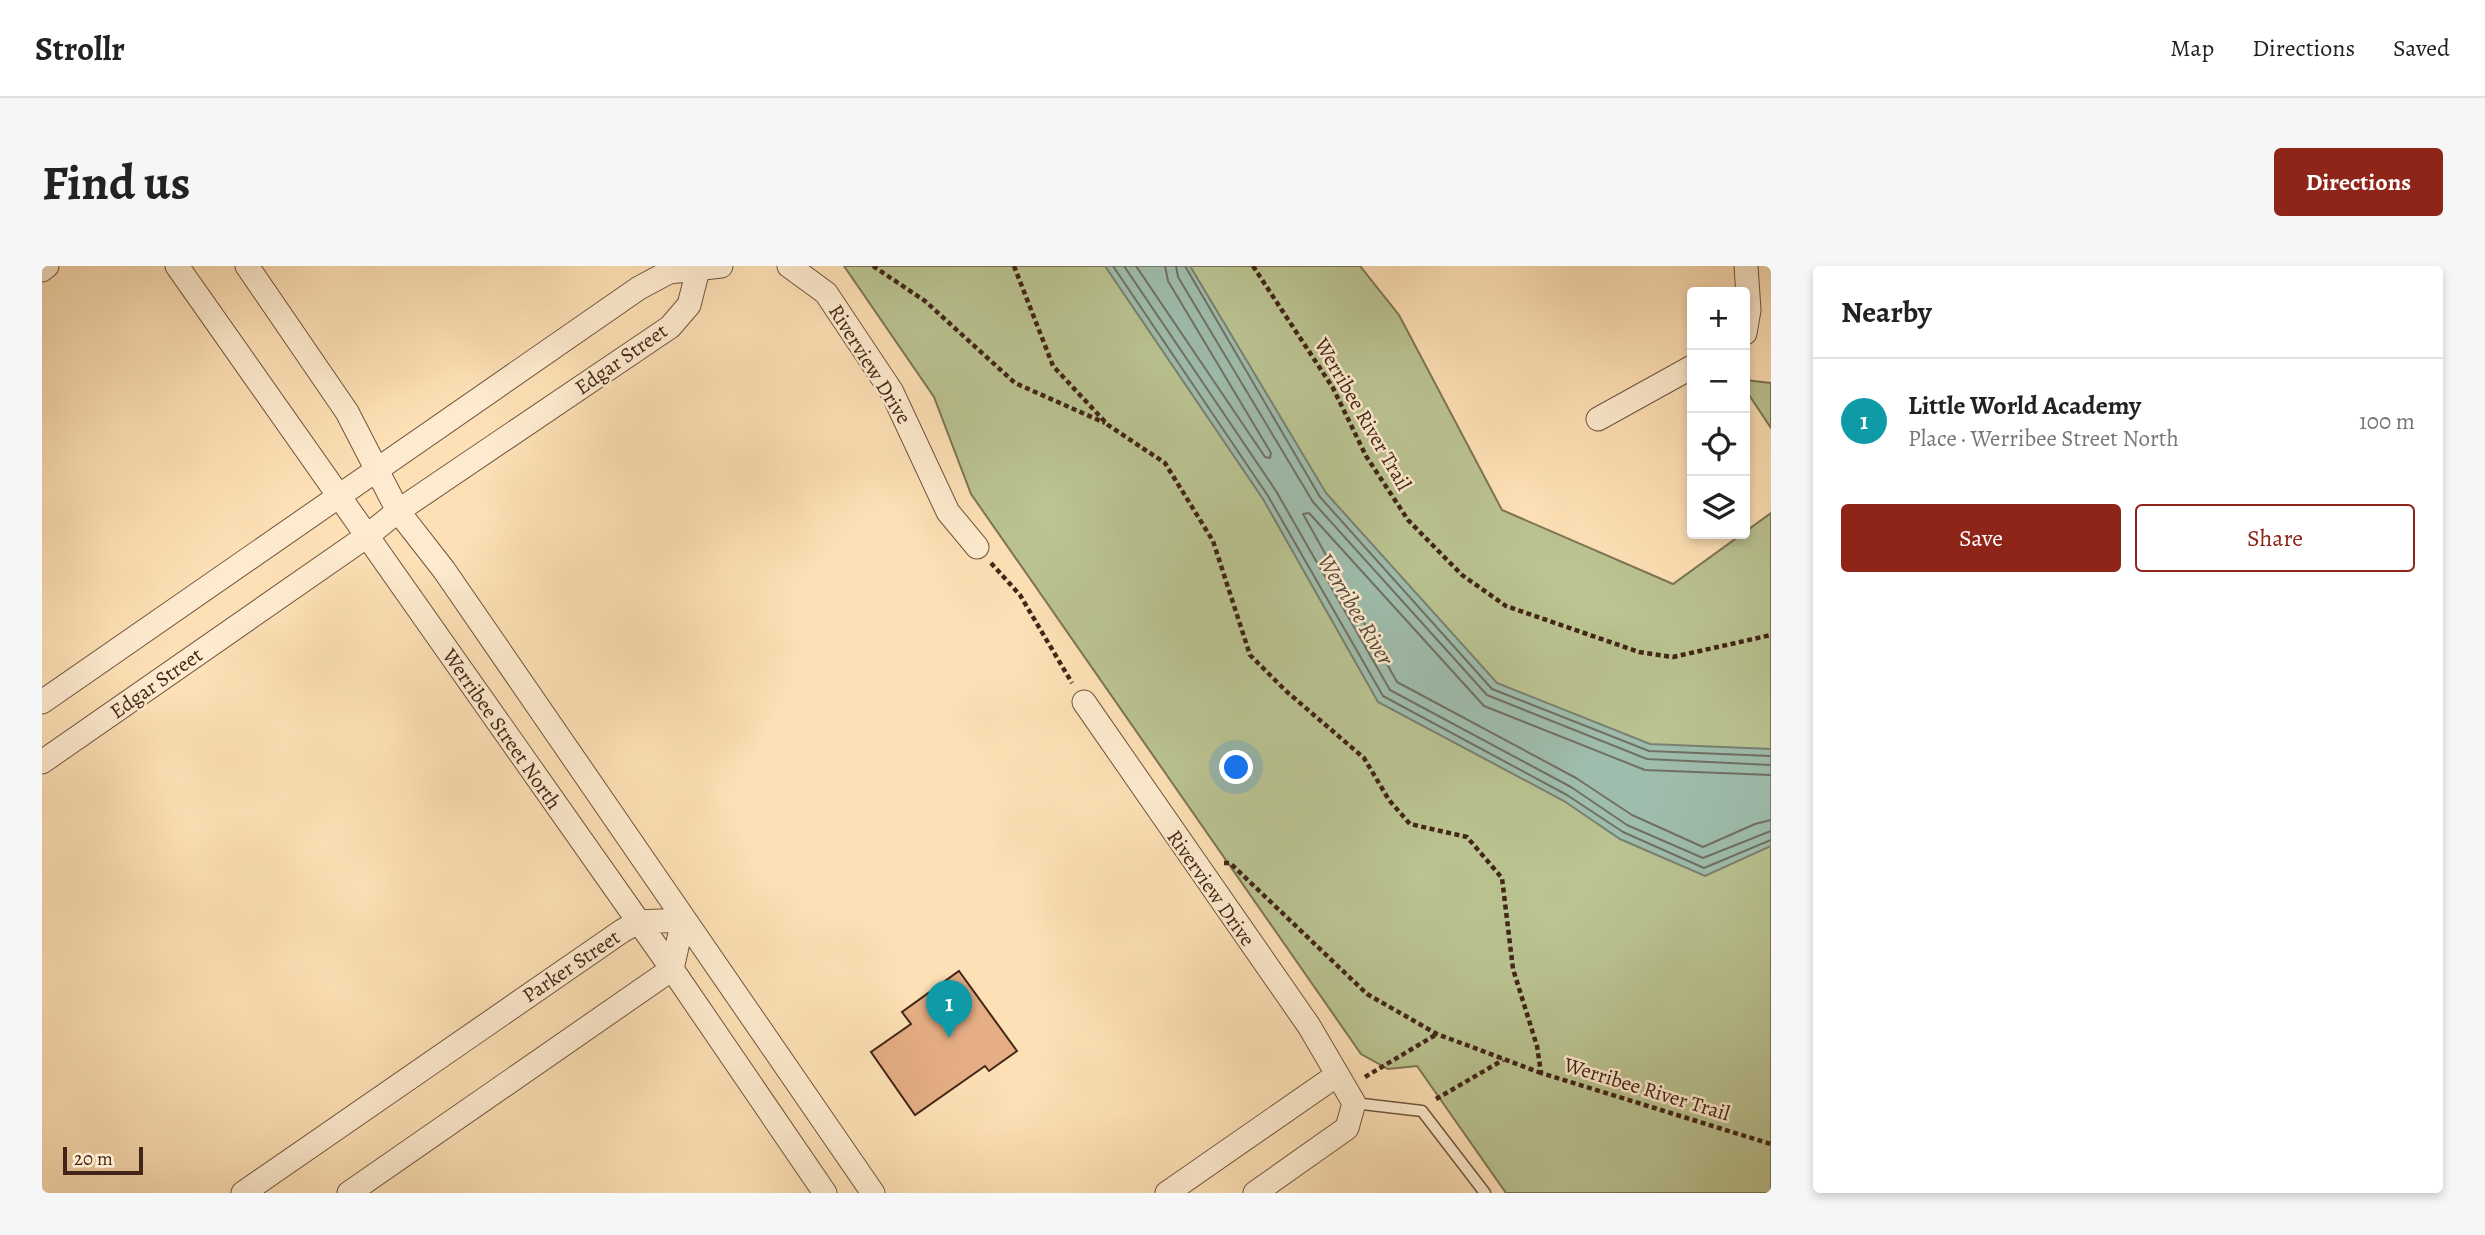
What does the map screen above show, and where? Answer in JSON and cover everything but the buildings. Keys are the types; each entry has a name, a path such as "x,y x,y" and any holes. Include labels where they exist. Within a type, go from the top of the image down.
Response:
{"street":[{"path":"42,270 47,266"},
{"name":"Werribee Street North","path":"177,266 672,969 825,1193"},
{"name":"Werribee Street North","path":"247,266 347,412 398,511 444,570 682,920 873,1193"},
{"name":"Riverview Drive","path":"789,266 826,293 885,381 948,512 977,547"},
{"path":"1746,266 1754,330"},
{"name":"Edgar Street","path":"42,702 639,288 669,272 706,267"},
{"name":"Edgar Street","path":"42,762 367,536 398,511 670,327 689,305 706,267"},
{"path":"1598,419 1687,370"},
{"name":"Riverview Drive","path":"1084,702 1309,1027 1346,1089"},
{"path":"349,1193 672,969 682,920"},
{"name":"Parker Street","path":"243,1193 638,922 682,920"},
{"path":"1167,1193 1346,1089 1347,1128 1255,1193"}],"lane":[{"path":"1346,1089 1422,1111 1485,1193"}],"path":[{"name":"Werribee River Trail","path":"873,266 925,301 1015,383 1108,425 1165,463 1213,541 1250,655 1286,691 1364,758 1389,800 1410,824 1467,837 1502,878 1513,969 1537,1046 1541,1073 1771,1144"},
{"name":"Werribee River Trail","path":"1014,266 1053,366 1108,425"},
{"name":"Werribee River Trail","path":"1253,266 1333,388 1366,456 1408,520 1473,582 1506,606 1639,652 1673,657 1771,635"},
{"path":"977,547 1020,595 1084,702"},
{"path":"1194,864 1230,863 1367,995 1437,1034 1541,1073"},
{"path":"1346,1089 1437,1034"},
{"path":"1422,1111 1442,1094 1503,1060"}],"green space":[{"path":"844,266 1360,266 1399,315 1502,510 1673,584 1735,539 1750,539 1750,528 1771,513 1771,1193 1506,1193 1417,1066 1388,1069 1361,1054 971,494 934,397"},
{"path":"1750,381 1771,383 1771,428 1750,396"}],"water":[{"name":"Werribee River","path":"1105,266 1190,266 1326,493 1497,683 1650,744 1771,749 1771,846 1705,876 1620,839 1564,801 1378,702 1263,499"}],"place":[{"name":"Little World Academy","path":"949,1038"}]}
